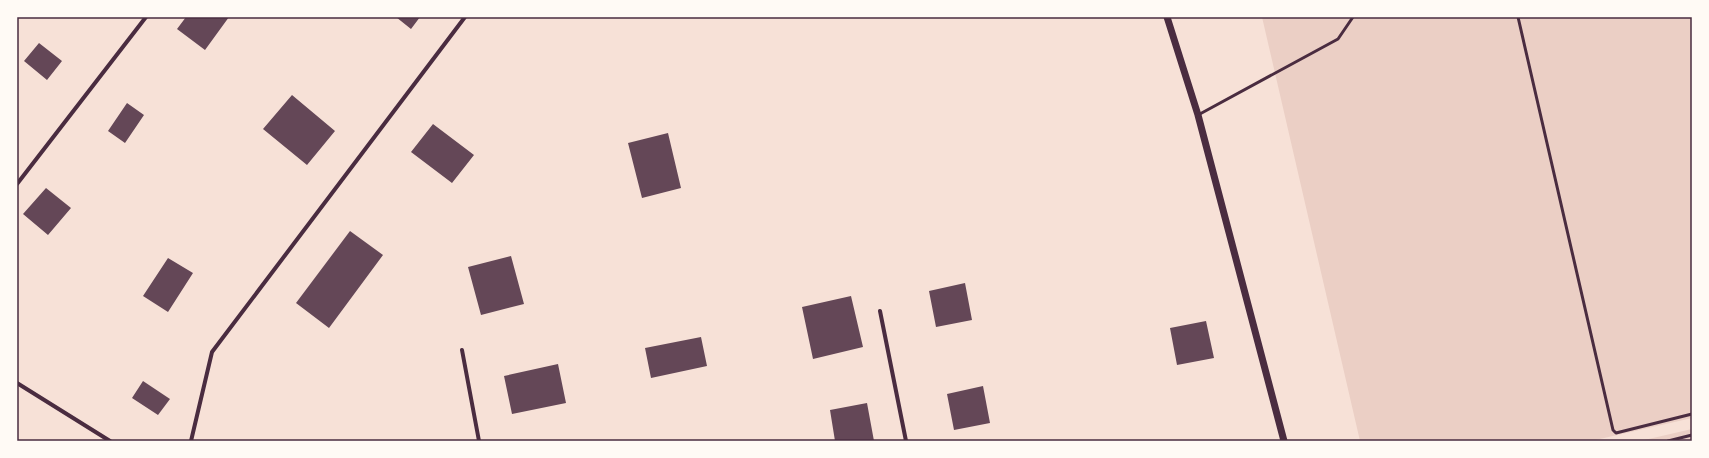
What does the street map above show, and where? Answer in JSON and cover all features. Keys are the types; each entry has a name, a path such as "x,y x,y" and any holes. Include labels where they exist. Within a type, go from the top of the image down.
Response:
{"street":[{"path":"17,184 146,17"},
{"path":"191,441 212,352 465,17"},
{"path":"1167,17 1198,115 1284,441"},
{"path":"880,312 906,441"},
{"path":"462,350 479,441"},
{"path":"17,383 110,441"}],"lane":[{"path":"1198,115 1338,39 1354,17"},
{"path":"1518,17 1613,430 1616,433 1692,414"},
{"path":"1668,441 1692,435"}],"shaded area":[{"path":"1262,17 1692,17 1692,418 1591,441 1360,441"},
{"path":"1692,429 1692,441 1640,441"}],"building":[{"path":"186,17 229,17 205,50 177,29"},
{"path":"396,17 420,17 411,29"},
{"path":"39,43 62,61 47,80 24,61"},
{"path":"292,95 335,131 307,165 263,129"},
{"path":"127,103 144,115 125,143 108,131"},
{"path":"433,124 474,155 452,183 411,152"},
{"path":"668,133 681,188 642,198 628,143"},
{"path":"46,188 71,208 48,235 23,214"},
{"path":"350,231 383,255 329,328 296,303"},
{"path":"511,256 524,304 481,315 468,267"},
{"path":"168,258 193,273 168,312 143,296"},
{"path":"965,283 972,320 936,327 929,291"},
{"path":"851,296 863,347 813,359 802,307"},
{"path":"1206,321 1214,358 1177,365 1170,328"},
{"path":"701,337 707,366 651,378 645,348"},
{"path":"558,364 566,403 512,414 504,376"},
{"path":"143,381 170,399 158,415 132,398"},
{"path":"983,386 990,423 954,430 947,394"},
{"path":"867,403 874,441 835,441 830,410"}]}
